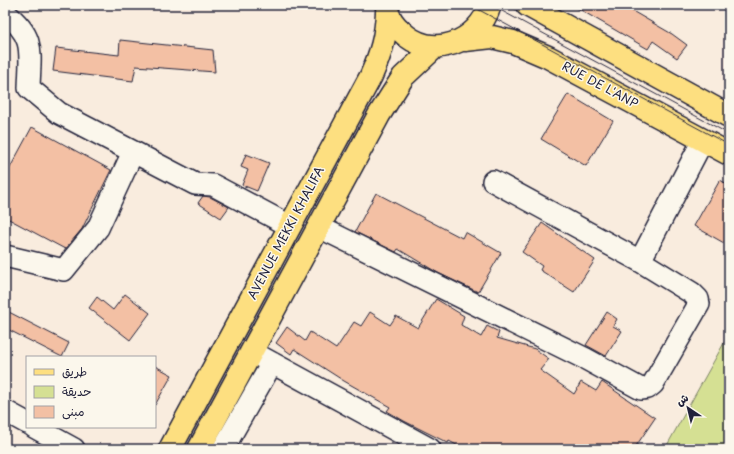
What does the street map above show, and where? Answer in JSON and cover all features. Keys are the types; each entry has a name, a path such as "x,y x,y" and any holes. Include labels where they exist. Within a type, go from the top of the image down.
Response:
{"main road":[{"path":"386,8 394,24 406,36 420,44 435,47 450,45 464,40 483,22 490,5"},
{"path":"527,5 729,116"},
{"name":"AVENUE MEKKI KHALIFA","path":"170,449 371,76 381,53 386,34 386,8"},
{"name":"RUE DE L'ANP","path":"464,40 492,37 513,42 548,57 729,154"},
{"path":"199,449 379,115 403,77 435,47"}],"street":[{"path":"5,13 19,24 30,45 28,88 59,113 195,184 213,185 290,226"},
{"path":"640,261 703,140"},
{"path":"5,256 64,270 98,228 133,152"},
{"path":"319,227 579,356 641,389 648,388 653,384 699,304 698,299 692,293 640,261 493,180"},
{"path":"252,352 430,449"},
{"path":"223,449 272,363"},
{"path":"5,411 26,422"},
{"path":"36,428 74,449"}],"green space":[{"path":"729,334 729,449 665,449"}],"building":[{"path":"572,5 622,5 672,34 687,45 677,58 653,41 648,49"},
{"path":"120,40 213,50 215,72 136,66 133,81 53,71 56,48 119,55"},
{"path":"568,94 613,121 586,166 541,139"},
{"path":"32,127 111,170 82,229 65,249 5,217 5,177"},
{"path":"246,154 269,163 257,191 242,185 248,170 241,167"},
{"path":"720,180 729,185 729,235 724,243 694,226"},
{"path":"376,193 462,238 465,232 501,253 478,292 438,273 398,249 396,252 355,232"},
{"path":"203,196 210,197 229,207 221,218 198,203"},
{"path":"542,223 595,260 574,292 540,270 542,266 522,252"},
{"path":"125,294 150,313 130,340 89,308 97,297 113,310"},
{"path":"436,299 464,316 461,325 481,337 487,326 499,332 497,338 535,349 549,359 540,370 574,394 581,382 596,391 602,382 655,418 634,449 464,449 449,441 448,443 404,421 387,411 390,407 344,381 294,349 291,354 276,343 287,327 305,341 310,332 336,349 354,322 361,326 370,312 390,325 396,316 418,328"},
{"path":"5,310 69,343 62,356 60,356 5,328"},
{"path":"607,312 617,319 613,326 622,331 606,356 586,345"},
{"path":"156,367 172,375 156,403"}],"tram line":[{"path":"470,5 729,145"},
{"path":"491,5 729,134"}]}
